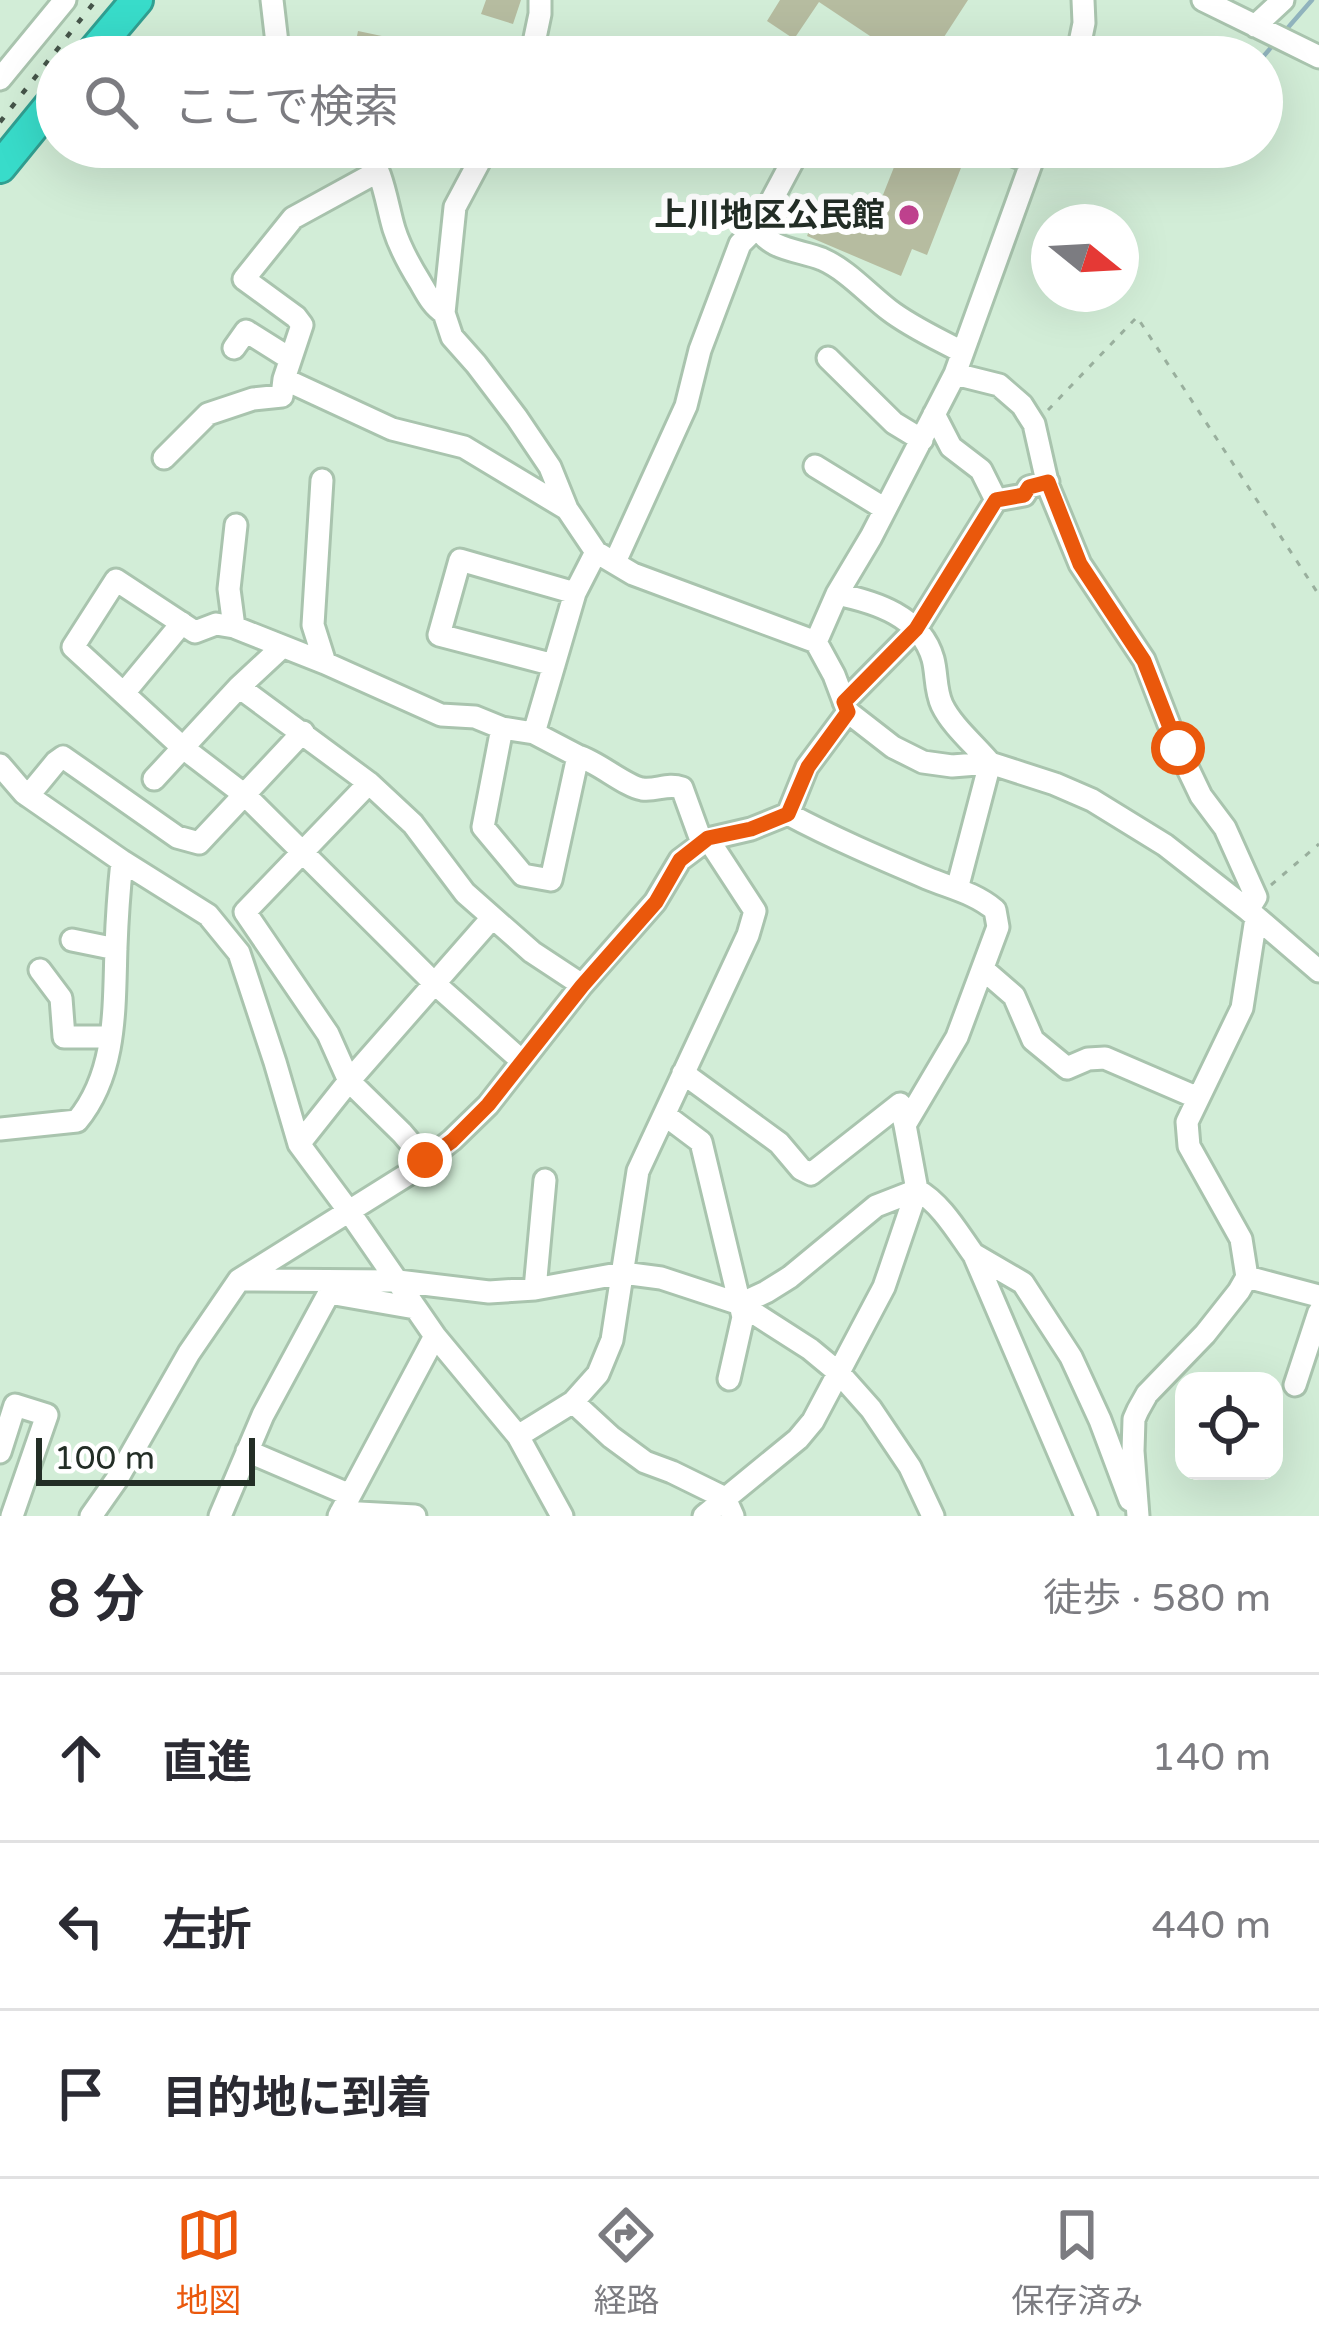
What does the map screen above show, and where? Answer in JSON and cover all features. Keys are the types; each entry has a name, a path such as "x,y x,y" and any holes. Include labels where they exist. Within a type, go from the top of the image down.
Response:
{"highway":[{"path":"106,36 136,0"},
{"path":"0,167 36,123"}],"street":[{"path":"0,79 65,0"},
{"path":"272,0 276,36"},
{"path":"534,36 540,0"},
{"path":"1081,36 1083,0"},
{"path":"1203,0 1276,36"},
{"path":"1255,26 1283,0"},
{"path":"1283,40 1319,57"},
{"path":"375,168 395,234 436,309 444,313"},
{"path":"476,168 455,207 444,313 452,338 504,400 550,467 567,509 606,557 633,574 815,641 846,707 893,747 923,762 990,763 1092,800 1253,908 1319,971"},
{"path":"534,733 575,593 606,557 686,406 700,350 740,244 758,226 789,168"},
{"path":"815,641 959,363 1028,168"},
{"path":"164,458 208,414 253,399 282,396 302,325 244,279 293,218 376,172"},
{"path":"758,226 769,242 837,267 959,363 1000,385 1022,404 1034,424 1048,482 1080,564 1144,661 1201,796 1225,828 1253,908 1242,1008 1187,1122 1189,1146 1241,1239 1246,1277 1205,1334 1138,1410 1133,1451 1137,1516"},
{"path":"234,348 246,331 286,369 392,429 464,447 567,509"},
{"path":"828,358 894,423 922,440"},
{"path":"934,414 951,446 981,470 996,500"},
{"path":"815,466 885,508"},
{"path":"322,480 313,625 325,663"},
{"path":"91,1516 239,1280 410,1173 452,1141 488,1105 656,902 680,860 705,841 788,814 808,767 846,707 916,629 996,500 1024,495 1029,487 1048,482"},
{"path":"234,627 229,589 236,526"},
{"path":"554,664 439,635 460,560 575,593"},
{"path":"518,1436 573,1402 598,1374 611,1340 638,1171 748,935 754,910 705,841 682,788 673,784 640,789 534,733 475,717 441,715 234,627 216,623 195,632 116,580 73,647 182,747 246,796 434,983 522,1061"},
{"path":"837,594 880,604 916,629 933,658 944,710 990,763"},
{"path":"124,693 182,623"},
{"path":"154,779 239,686 282,647"},
{"path":"239,686 369,783 413,824 465,893 532,952 582,986"},
{"path":"502,728 483,827 523,875 551,880 578,756"},
{"path":"28,796 63,757 177,837 199,843 303,732"},
{"path":"957,889 990,763"},
{"path":"0,765 28,796 208,914 239,953 299,1144 435,1336 518,1436 562,1516"},
{"path":"369,783 245,912 328,1034 349,1081 425,1160"},
{"path":"788,814 827,836 979,897 995,910 998,927 957,1037 905,1125"},
{"path":"0,1129 76,1121 92,1102 106,1063 116,1009 122,861"},
{"path":"299,1144 492,918"},
{"path":"72,940 116,949"},
{"path":"40,970 61,998 64,1037 111,1036"},
{"path":"984,970 1014,996 1033,1040 1067,1068 1105,1058 1198,1098"},
{"path":"683,1073 779,1143 811,1174 900,1104 917,1190 884,1287 813,1421 729,1507 704,1516"},
{"path":"664,1114 701,1142 743,1317 729,1379"},
{"path":"535,1289 545,1180"},
{"path":"740,1304 790,1277 876,1205 923,1192 974,1255 1086,1516"},
{"path":"974,1255 1023,1282 1071,1357 1137,1516"},
{"path":"239,1280 398,1281 489,1292 623,1273 661,1278 740,1304 839,1373 910,1466 933,1516"},
{"path":"1246,1277 1319,1296"},
{"path":"229,1513 262,1415 329,1293 415,1308"},
{"path":"1295,1384 1319,1312"},
{"path":"343,1507 435,1336"},
{"path":"573,1402 645,1462 672,1472 729,1507"},
{"path":"0,1452 15,1406 47,1415 12,1516"},
{"path":"247,1451 343,1507 415,1516"}],"path":[{"path":"1034,424 1137,317 1319,595"},
{"path":"1253,908 1319,844"}],"building":[{"path":"486,0 521,0 513,24 481,14"},
{"path":"780,0 968,0 945,36 870,36 819,2 796,36 767,21"},
{"name":"上川地区公民館","path":"894,168 961,168 927,255 912,249 901,276 807,236 819,205 871,225"}],"waterway":[{"path":"1285,31 1312,0"}],"railway":[{"path":"68,36 96,0"},
{"path":"0,122 36,76"}],"place":[{"name":"上川地区公民館","path":"909,215"}],"route":[{"path":"425,1160 488,1105 656,902 680,860 708,838 751,829 788,814 808,767 848,712 844,702 916,629 996,500 1024,495 1029,487 1048,482 1080,564 1144,661 1178,748"}]}
